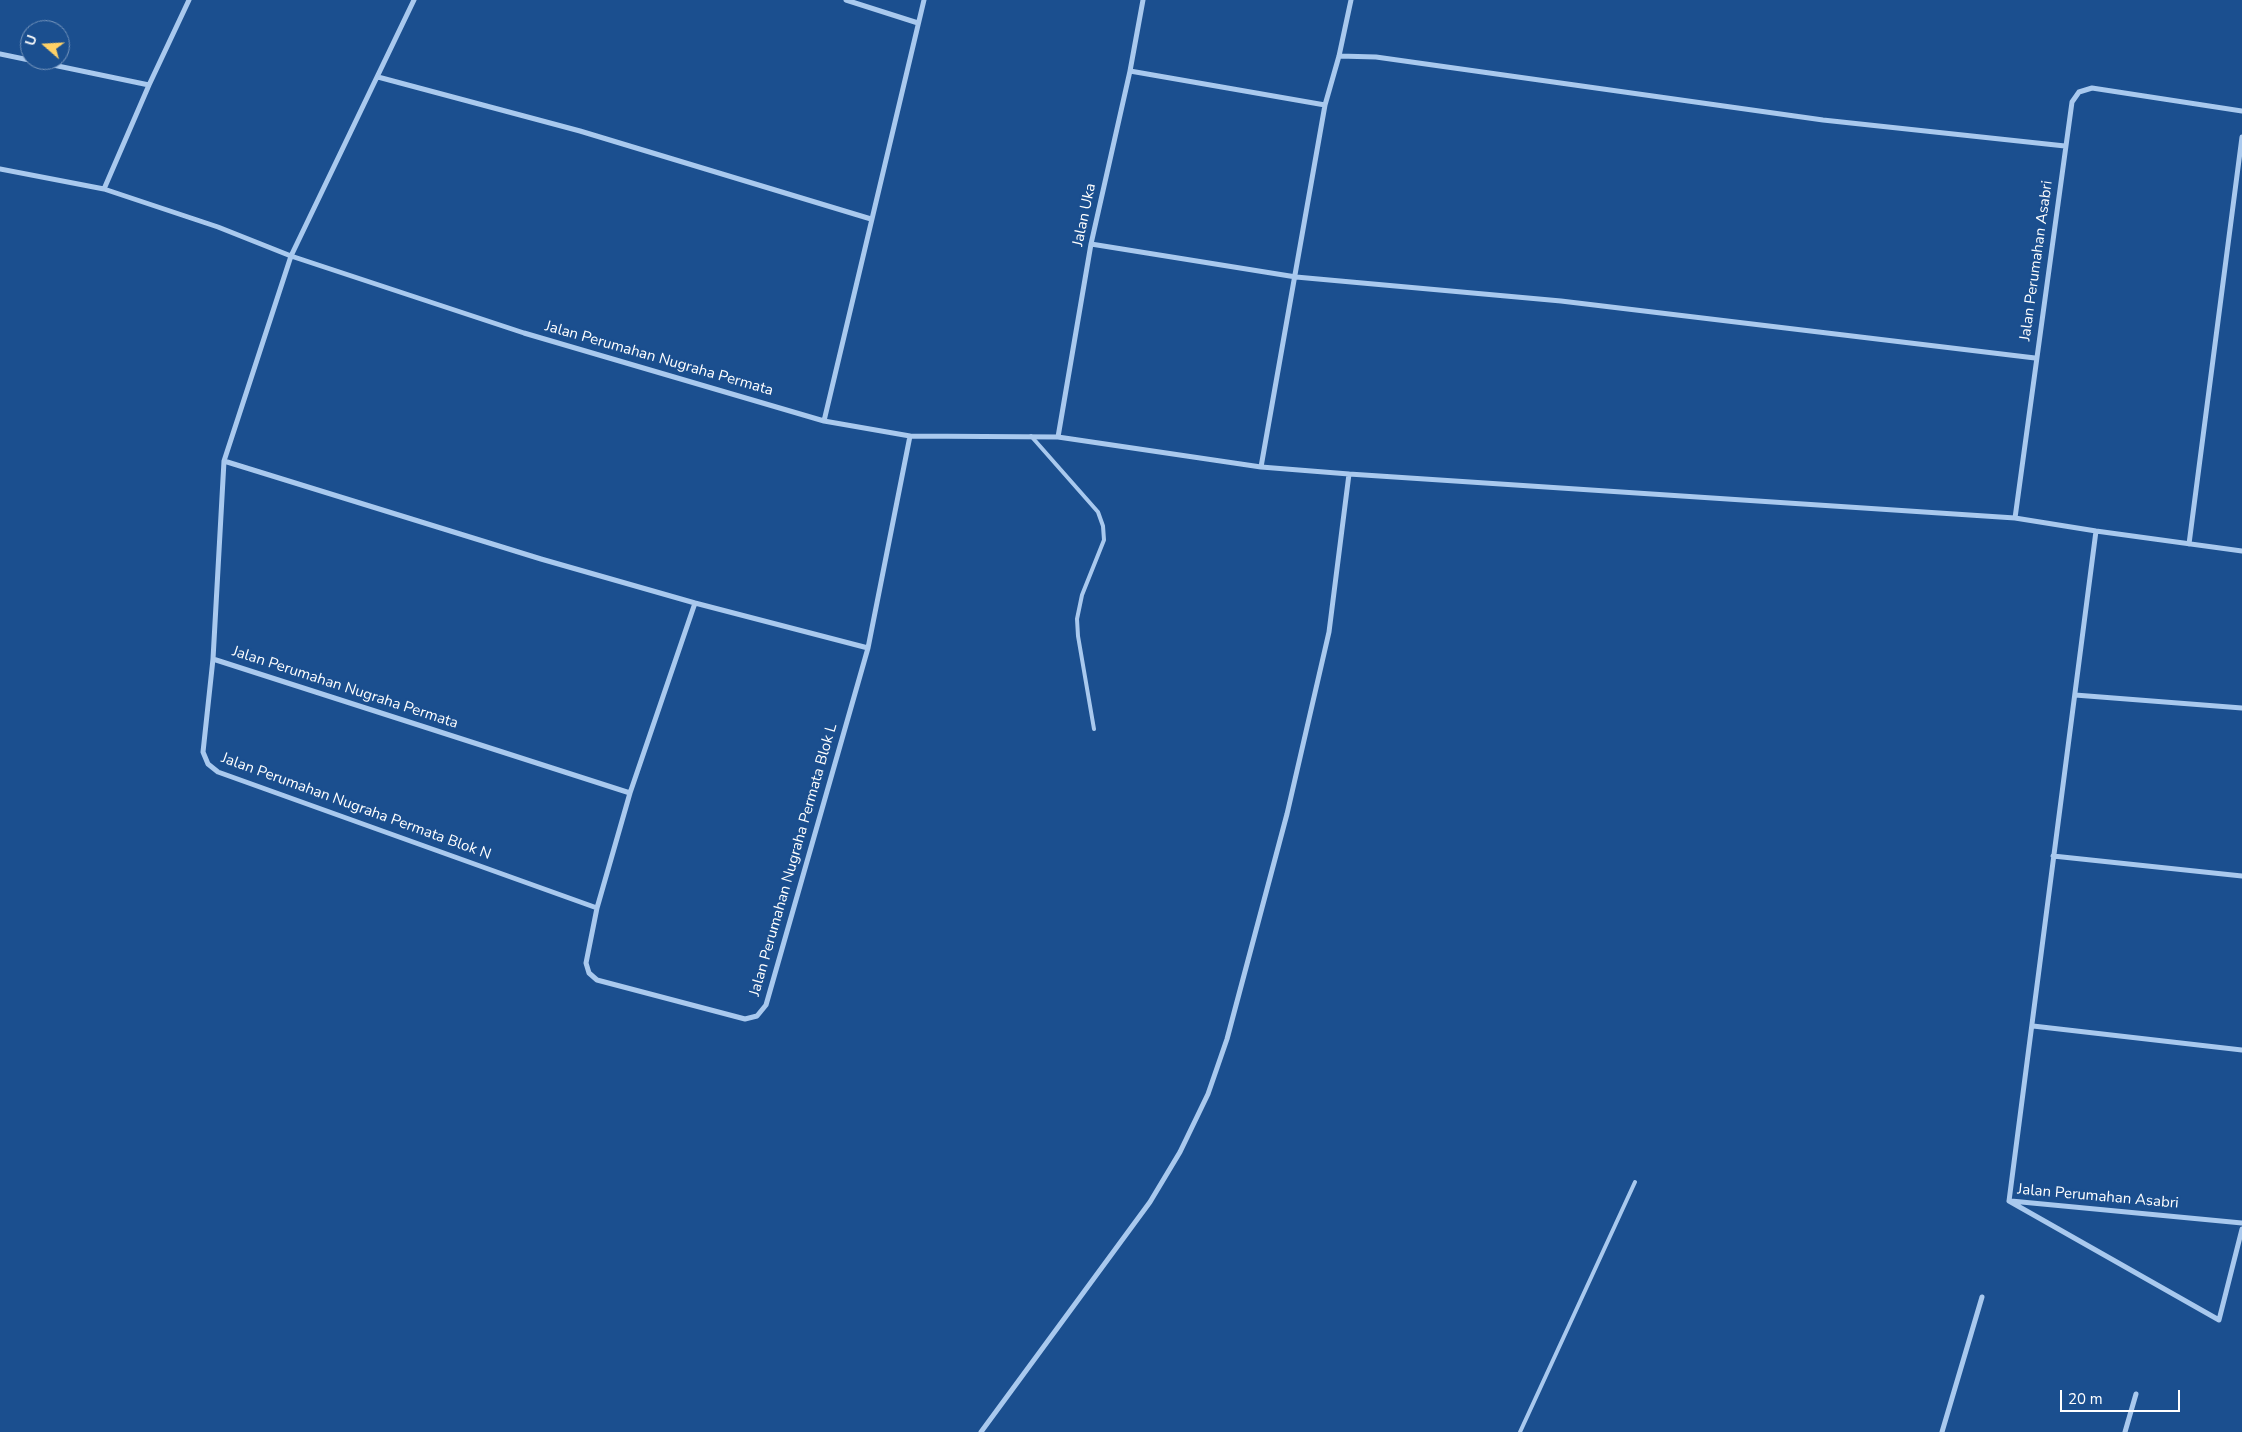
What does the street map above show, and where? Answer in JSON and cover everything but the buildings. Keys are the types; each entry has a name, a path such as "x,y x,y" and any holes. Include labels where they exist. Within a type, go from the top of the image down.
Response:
{"street":[{"path":"104,189 149,84 189,0"},
{"name":"Jalan Perumahan Nugraha Permata","path":"414,0 291,256 224,461 213,659 630,793"},
{"path":"846,0 918,23"},
{"path":"824,420 870,219 924,0"},
{"name":"Jalan Uka","path":"1058,436 1091,244 1130,72 1143,0"},
{"path":"1260,467 1296,277 1325,105 1339,56 1351,0"},
{"path":"0,54 149,84"},
{"path":"1339,56 1376,57 1823,120 2066,146"},
{"path":"1130,72 1325,105"},
{"path":"378,77 580,131 870,219"},
{"name":"Jalan Perumahan Asabri","path":"2015,518 2035,358 2072,102 2079,92 2092,88 2242,111"},
{"path":"2189,544 2242,137"},
{"path":"0,169 104,189 218,227 291,256"},
{"path":"1091,244 1296,277 1561,301 2035,358"},
{"name":"Jalan Perumahan Nugraha Permata","path":"291,256 524,333 824,420 910,436 1058,436 1260,467 2015,518"},
{"path":"224,461 541,559 695,603 868,648 910,436"},
{"path":"981,1432 1150,1202 1180,1152 1208,1094 1227,1039 1287,814 1329,632 1349,474"},
{"path":"2015,518 2242,551"},
{"name":"Jalan Perumahan Asabri","path":"2096,531 2009,1201 2242,1223"},
{"path":"597,908 630,793 695,603"},
{"name":"Jalan Perumahan Nugraha Permata Blok L","path":"597,908 586,963 589,973 597,980 745,1019 757,1016 766,1005 868,648"},
{"name":"Jalan Perumahan Nugraha Permata Blok N","path":"213,659 203,752 208,764 218,772 597,908"},
{"path":"2075,695 2242,708"},
{"path":"2054,856 2242,876"},
{"path":"2033,1026 2242,1050"},
{"path":"2009,1201 2219,1320 2242,1229"},
{"path":"1942,1432 1982,1297"},
{"path":"2125,1432 2136,1394"}],"lane":[{"path":"1031,436 1098,512 1103,526 1104,540 1082,595 1077,619 1078,636 1094,729"},
{"path":"1520,1432 1635,1182"}]}
